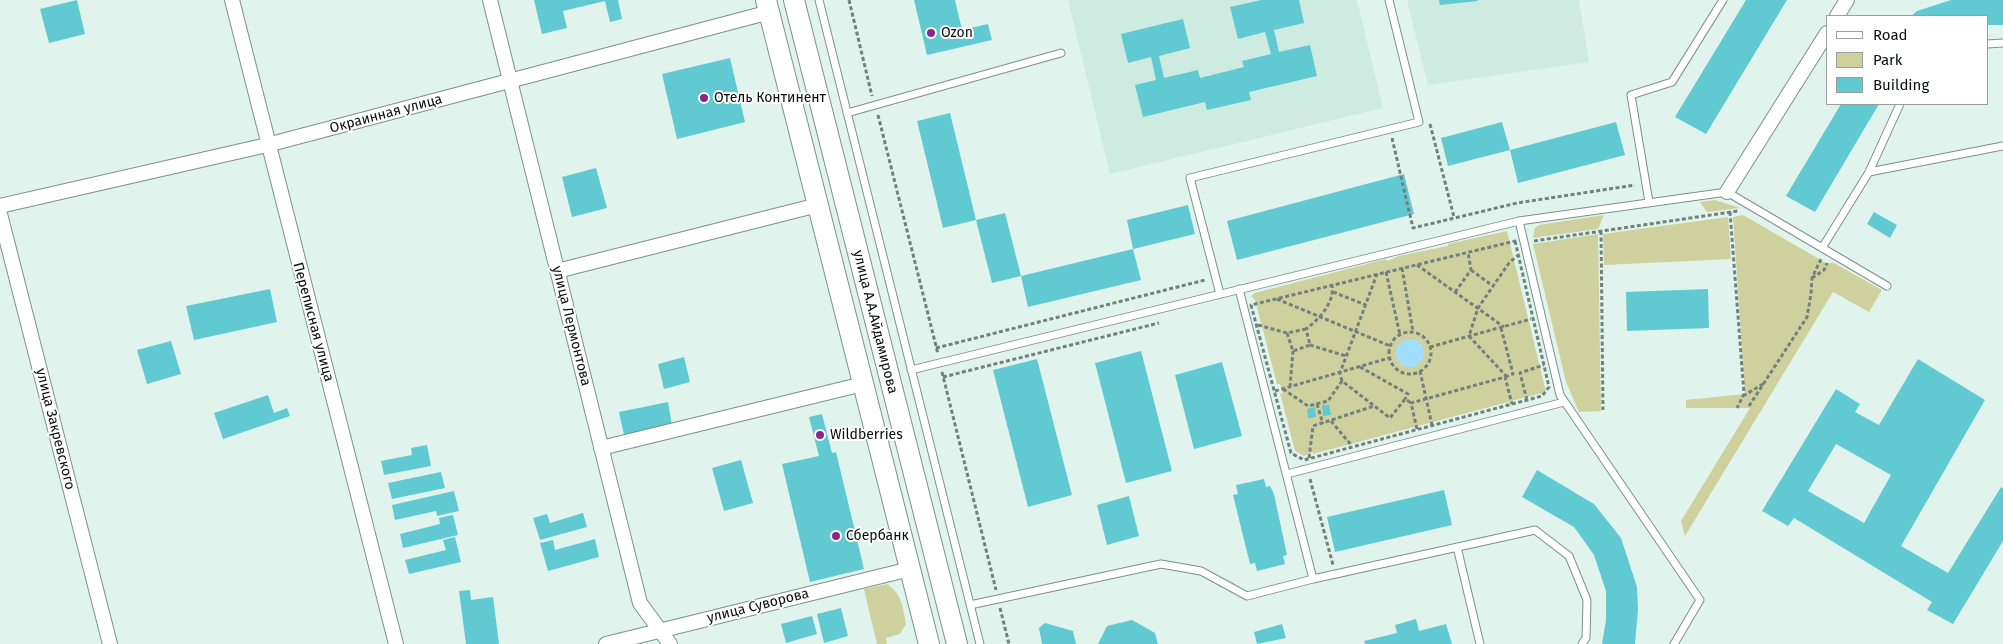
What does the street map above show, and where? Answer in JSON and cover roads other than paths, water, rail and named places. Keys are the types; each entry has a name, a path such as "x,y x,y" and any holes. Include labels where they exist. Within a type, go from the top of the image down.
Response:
{"main road":[{"name":"улица А.А.Айдамирова","path":"794,0 957,644"},
{"name":"улица А.А.Айдамирова","path":"768,6 929,644"}],"street":[{"name":"Переписная улица","path":"232,0 267,145 396,644"},
{"name":"улица Лермонтова","path":"490,0 640,603 670,644"},
{"path":"1838,15 1847,0"},
{"name":"Окраинная улица","path":"0,206 267,145 509,81 768,6"},
{"path":"1726,192 1826,35"},
{"path":"557,271 818,205"},
{"name":"улица Закревского","path":"0,214 110,644"},
{"path":"601,448 864,384"},
{"name":"улица Суворова","path":"606,644 910,569"}],"lane":[{"path":"819,0 980,644"},
{"path":"1220,294 1190,178 1419,122 1389,0"},
{"path":"1649,202 1630,95 1672,82 1723,0"},
{"path":"1988,44 2003,43"},
{"path":"847,112 1061,53"},
{"path":"1822,248 1869,172 1900,105"},
{"path":"1869,172 2003,146"},
{"path":"911,370 940,365 1519,220 1726,192 1887,286"},
{"path":"1519,220 1560,395 1700,600 1674,644"},
{"path":"1239,289 1313,579"},
{"path":"1287,474 1564,402"},
{"path":"970,605 1161,564 1202,570 1248,596 1313,579 1535,530 1570,556 1587,600 1586,638 1582,644"},
{"path":"1457,547 1480,644"}],"water":[{"path":"1410,339 1420,343 1424,353 1420,363 1410,367 1400,363 1396,353 1400,343"}],"place":[{"name":"Ozon","path":"931,33"},
{"name":"Отель Континент","path":"704,98"},
{"name":"Wildberries","path":"820,435"},
{"name":"Сбербанк","path":"836,536"}]}
